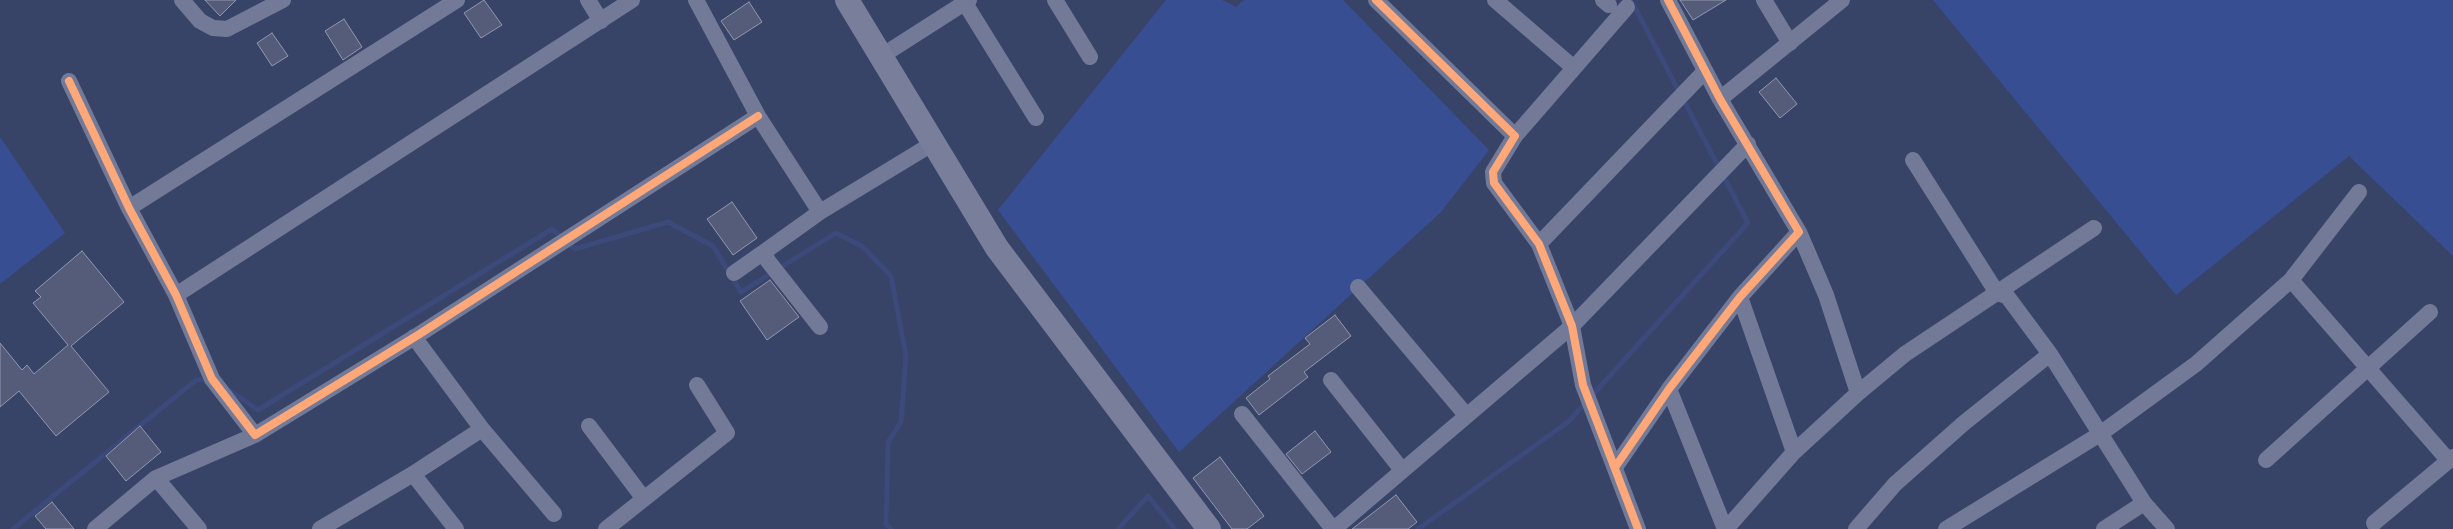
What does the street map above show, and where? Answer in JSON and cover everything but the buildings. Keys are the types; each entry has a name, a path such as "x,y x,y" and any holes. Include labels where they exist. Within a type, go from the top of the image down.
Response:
{"main road":[{"path":"847,0 932,144 997,248 1209,529"}],"street":[{"path":"182,0 200,21 213,28 227,29 283,0"},
{"path":"129,208 457,0"},
{"path":"588,0 600,21"},
{"path":"176,295 632,0"},
{"path":"696,0 758,116 820,212"},
{"path":"1055,0 1090,57"},
{"path":"1376,0 1515,136"},
{"path":"1495,0 1574,68"},
{"path":"1668,0 1704,71 1799,232 1826,295 1858,393"},
{"path":"1764,0 1790,43"},
{"path":"1720,99 1842,0"},
{"path":"880,57 965,1 1036,118"},
{"path":"1627,7 1515,136 1492,178 1538,244 1572,326 1583,384 1616,466 1638,529"},
{"path":"1538,244 1704,71"},
{"path":"69,81 129,208 176,295 212,378 255,435"},
{"path":"95,529 156,478 255,435 414,337 758,116"},
{"path":"734,273 766,257 820,212 932,144"},
{"path":"1242,414 1334,529 1572,326 1748,144"},
{"path":"1913,160 1997,293 2007,296 2050,354 2144,503 2167,529"},
{"path":"1946,529 2100,434 2196,364 2291,280 2359,192"},
{"path":"1669,389 1726,529 1794,452 1858,393 1905,354 2094,228"},
{"path":"1616,466 1669,389 1740,297 1799,232"},
{"path":"766,257 820,327"},
{"path":"2291,280 2368,369 2451,459 2374,523"},
{"path":"1358,287 1466,415"},
{"path":"1740,297 1794,452"},
{"path":"2266,460 2430,312"},
{"path":"414,337 482,429 554,514"},
{"path":"1856,529 1895,484 1964,424 2050,354"},
{"path":"1331,380 1402,470"},
{"path":"606,529 726,433 697,385"},
{"path":"589,426 644,499"},
{"path":"320,529 413,474 482,429"},
{"path":"413,474 456,529"},
{"path":"156,478 199,529"},
{"path":"2104,529 2144,503"}],"shaded area":[{"path":"1166,0 1222,0 1236,7 1244,0 1343,0 1489,150 1441,212 1179,452 998,210"},
{"path":"1933,0 2453,0 2453,256 2349,156 2176,295"},
{"path":"0,137 65,233 0,284"}],"waterway":[{"path":"1418,529 1568,422 1748,223 1631,0"},
{"path":"227,389 258,410 552,229 575,249 668,222 713,246 741,292 836,233 862,246 891,276 906,356 901,422 888,442 886,524 891,529"},
{"path":"13,529 196,380 209,379"},
{"path":"1118,529 1148,496 1175,529"}],"cycle path":[{"path":"1376,0 1515,136 1493,172 1494,183 1539,244 1572,326 1583,385 1638,529"},
{"path":"1616,466 1669,389 1740,297 1799,232 1720,99 1668,0"},
{"path":"69,81 129,208 176,295 212,379 255,435 418,335 758,116"}]}
